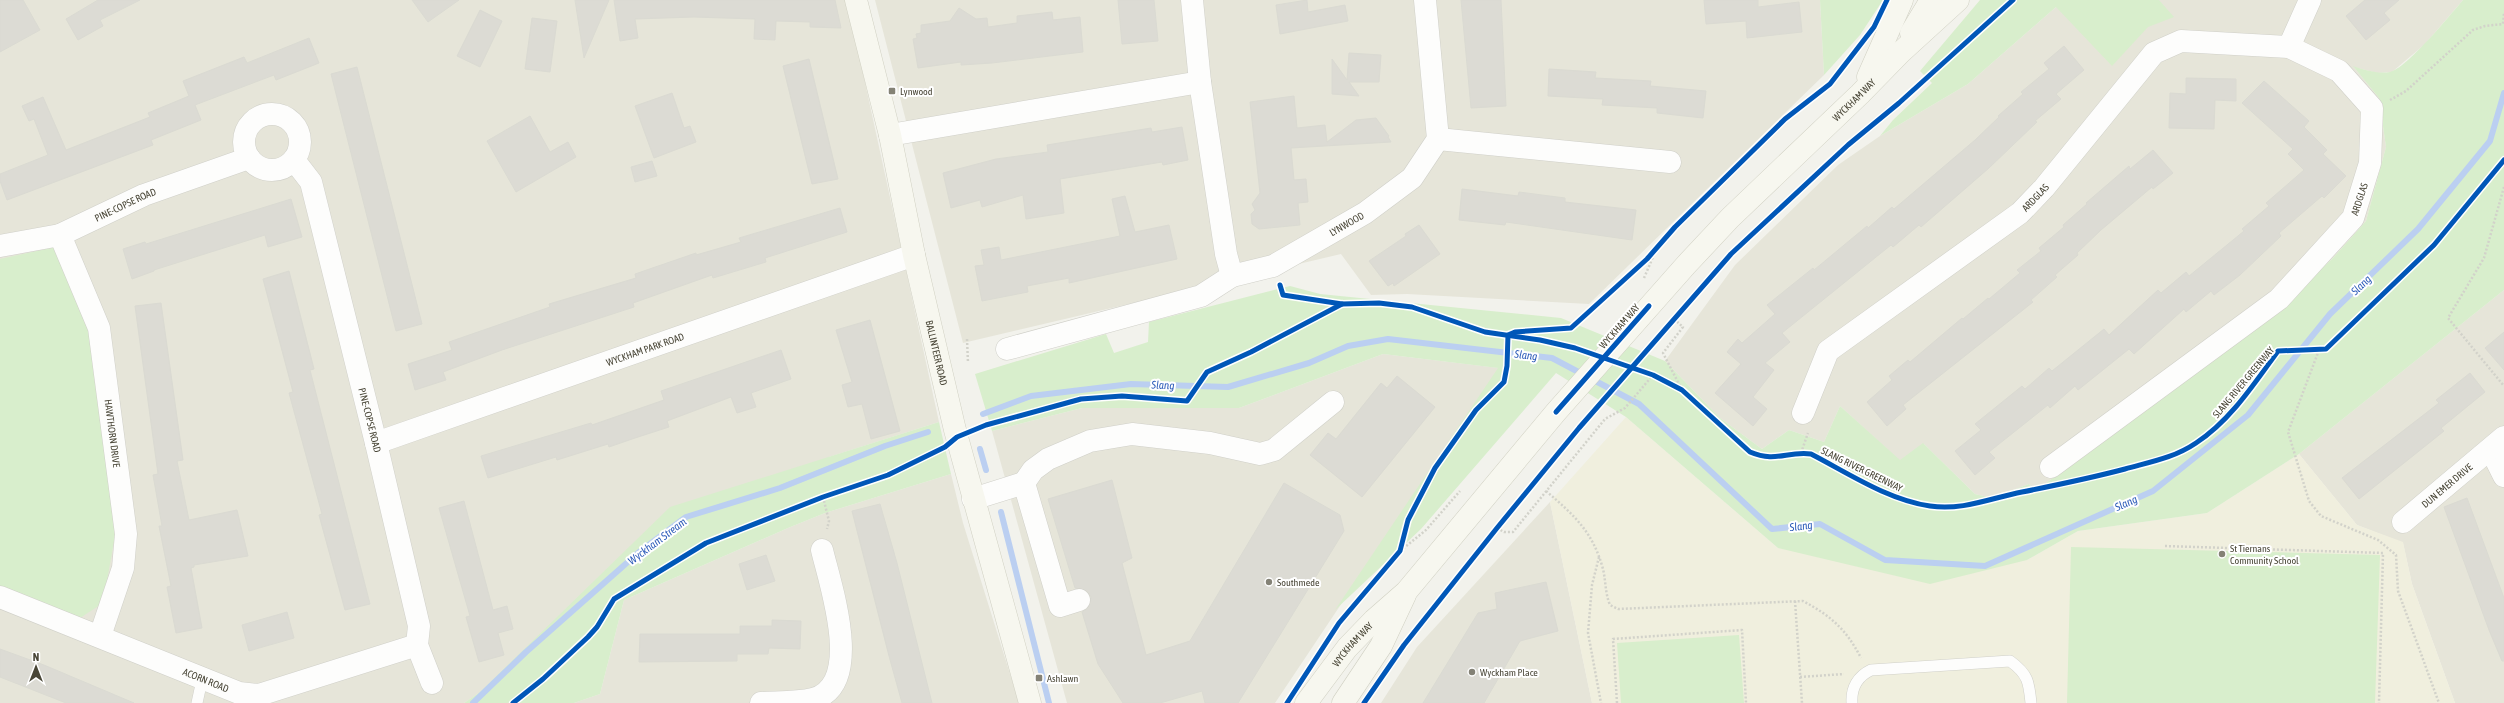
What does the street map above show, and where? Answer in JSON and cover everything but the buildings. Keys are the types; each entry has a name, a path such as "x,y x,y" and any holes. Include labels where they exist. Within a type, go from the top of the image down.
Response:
{"main road":[{"name":"BALLINTEER ROAD","path":"856,0 890,135 914,255 953,424 1030,703"},
{"path":"1860,94 1902,0"},
{"name":"WYCKHAM WAY","path":"1901,52 1931,0"},
{"name":"WYCKHAM WAY","path":"1306,703 1353,642 1374,620 1406,592 1556,412 1648,306 1730,218 1860,94 1901,52 1958,0"},
{"name":"WYCKHAM WAY","path":"1343,703 1381,646 1406,592"}],"street":[{"path":"1192,0 1200,82 1226,254 1232,276"},
{"path":"1425,0 1438,139 1670,162"},
{"path":"2289,47 2310,0"},
{"name":"ARDGLAS","path":"1803,413 1828,351 2020,212 2044,188 2154,53 2181,41 2289,47 2339,71 2372,108 2370,163 2353,218 2279,299 2051,467"},
{"path":"890,135 1200,82"},
{"path":"272,114 286,117 299,132 300,147 294,160 281,169 271,171 254,165 249,158 243,143 249,125 262,115 272,114"},
{"name":"LYNWOOD","path":"1007,349 1201,296 1232,276 1273,266 1365,212 1412,178 1438,139"},
{"name":"PINE-COPSE ROAD","path":"0,246 60,235 144,195 249,158"},
{"name":"PINE-COPSE ROAD","path":"294,160 311,182 376,443 419,626 417,644 432,683"},
{"name":"HAWTHORN DRIVE","path":"60,235 99,328 126,534 123,568 100,636"},
{"name":"WYCKHAM PARK ROAD","path":"376,443 914,255"},
{"path":"973,499 1024,483 1033,470 1048,459 1090,441 1132,434 1210,443 1260,454 1274,450 1333,402"},
{"name":"DUN EMER DRIVE","path":"2403,522 2497,444 2504,476"},
{"path":"1024,483 1060,606 1079,600"},
{"path":"761,703 814,699 826,691 834,681 842,665 842,644 822,550"},
{"name":"ACORN ROAD","path":"0,597 100,636 202,680 239,693 259,695 417,644"}],"lane":[{"path":"1852,703 1851,694 1859,679 1865,673 1872,670 2010,661 2023,670 2029,685 2031,703"},
{"path":"197,703 202,680"}],"path":[{"path":"2372,108 2406,91 2473,30 2485,26 2503,25 2504,13"},
{"path":"2504,187 2484,258 2448,318 2504,386"},
{"path":"1643,280 1660,244"},
{"path":"1641,264 1656,250"},
{"path":"1669,325 1679,314"},
{"path":"1674,319 1683,327 1663,353 1682,390"},
{"path":"967,339 968,363"},
{"path":"2313,350 2326,349"},
{"path":"2319,350 2288,432 2309,501 2322,516 2378,540 2396,555 2398,591 2439,703"},
{"path":"1646,373 1660,378"},
{"path":"1497,528 1504,532 1513,532 1605,419 1625,408 1654,375"},
{"path":"1673,384 1688,395"},
{"path":"1395,557 1400,551 1426,530 1462,489"},
{"path":"1546,491 1578,519 1595,545 1604,572 1606,596 1610,606 1618,608 1803,601 1824,612 1847,633 1861,658 1861,665 1865,673"},
{"path":"816,500 830,494"},
{"path":"822,550 829,520 823,497"},
{"path":"1492,534 1502,522"},
{"path":"1400,551 1403,538"},
{"path":"2165,546 2383,553"},
{"path":"2378,703 2383,553 2387,548"},
{"path":"1599,556 1592,585 1588,633 1601,703"},
{"path":"1795,601 1802,703"},
{"path":"1617,703 1613,639 1742,630 1746,703"},
{"path":"1856,661 1861,658"},
{"path":"1800,677 1845,674 1848,669"}],"shaded area":[{"path":"0,0 847,0 939,422 829,457 464,703 0,703"},
{"path":"875,0 1820,0 1824,75 1589,304 1407,294 1371,295 1341,254 963,343"},
{"path":"2068,0 2463,0 2425,44 2392,72 2377,73 2354,67 2379,98 2386,147 2366,221 2333,258 2280,308 2034,492 2029,484 1992,498 1975,494 1924,444 1900,461 1840,406 1824,442 1789,430 1762,449 1720,418 1665,361 1735,265 1838,165 1880,136 1968,84 2056,7"},
{"path":"2504,290 2504,703 2455,703 2412,584 2403,543 2357,525 2299,454"},
{"path":"1383,354 1499,368 1275,703 1067,703 992,431 1082,408 1239,408"},
{"name":"St Tiernans Community School","path":"1626,417 1778,548 2027,560 2078,531 2207,513 2299,454 2357,525 2403,542 2412,584 2455,703 1592,703 1550,502"},
{"path":"951,474 963,523 1019,703 574,703 600,694 624,600 825,513"},
{"path":"1550,502 1592,703 1381,703 1417,647"}],"green space":[{"path":"1820,0 1883,0 1860,35 1824,75"},
{"path":"1980,0 2159,0 2174,17 2148,27 2112,66 2056,7 1968,84 1880,136 1893,120 1932,83 1920,71"},
{"path":"2463,0 2504,0 2504,290 2299,454 2207,513 2078,531 2027,560 1930,584 1778,548 1626,417 1556,373 1421,529 1335,610 1498,368 1383,354 1239,408 1082,408 992,431 975,374 1106,334 1114,353 1148,342 1149,322 1290,286 1320,294 1561,318 1665,361 1720,418 1762,449 1789,430 1824,442 1840,406 1900,460 1923,443 1975,494 1992,498 2029,484 2034,492 2280,308 2333,258 2366,221 2386,147 2379,98 2353,66 2376,72 2390,72 2397,69 2417,52"},
{"path":"55,247 89,328 115,536 103,603 80,618 0,588 0,259"},
{"path":"939,422 951,474 825,513 624,600 600,694 574,703 464,703 480,692 670,507"},
{"path":"2071,547 2380,555 2375,703 2067,703"},
{"path":"1739,635 1744,703 1621,703 1617,643"}],"waterway":[{"name":"Slang","path":"983,414 1031,396 1131,384 1228,387 1309,363 1348,346 1388,339 1552,358 1639,404 1772,529 1820,524 1885,560 1985,566 2153,491 2248,415 2330,314 2418,229 2490,141 2504,93"},
{"name":"Wyckham Stream","path":"473,703 526,652 638,553 686,517 780,488 885,446 928,432"},
{"name":"Slang","path":"980,449 986,470"},
{"name":"Slang","path":"1001,512 1049,703"}],"cycle path":[{"path":"1287,703 1339,623 1400,551 1408,520 1435,468 1476,410 1504,382 1507,366 1508,335 1515,332 1571,328 1647,259 1675,227 1785,119 1830,84 1874,27 1887,0"},
{"path":"1364,703 1404,645 1497,528 1579,428 1731,254 1848,145 1899,103 2013,0"},
{"name":"SLANG RIVER GREENWAY","path":"1280,285 1283,295 1342,304 1379,303 1412,307 1485,332 1540,340 1575,348 1653,375 1682,390 1750,452 1767,457 1811,454 1869,485 1899,498 1930,506 1954,507 2153,462 2170,456 2196,443 2231,413 2278,351 2326,349 2434,245 2504,160"},
{"path":"513,703 543,679 588,637 597,627 614,599 706,543 823,497 888,475 945,447 957,437 986,425 1081,399 1122,396 1187,401 1207,372 1251,352 1342,304"},
{"path":"1556,412 1649,306"}],"place":[{"name":"Lynwood","path":"892,91"},
{"name":"St Tiernans Community School","path":"2222,554"},
{"name":"Southmede","path":"1269,582"},
{"name":"Wyckham Place","path":"1472,672"},
{"name":"Ashlawn","path":"1039,678"}]}
